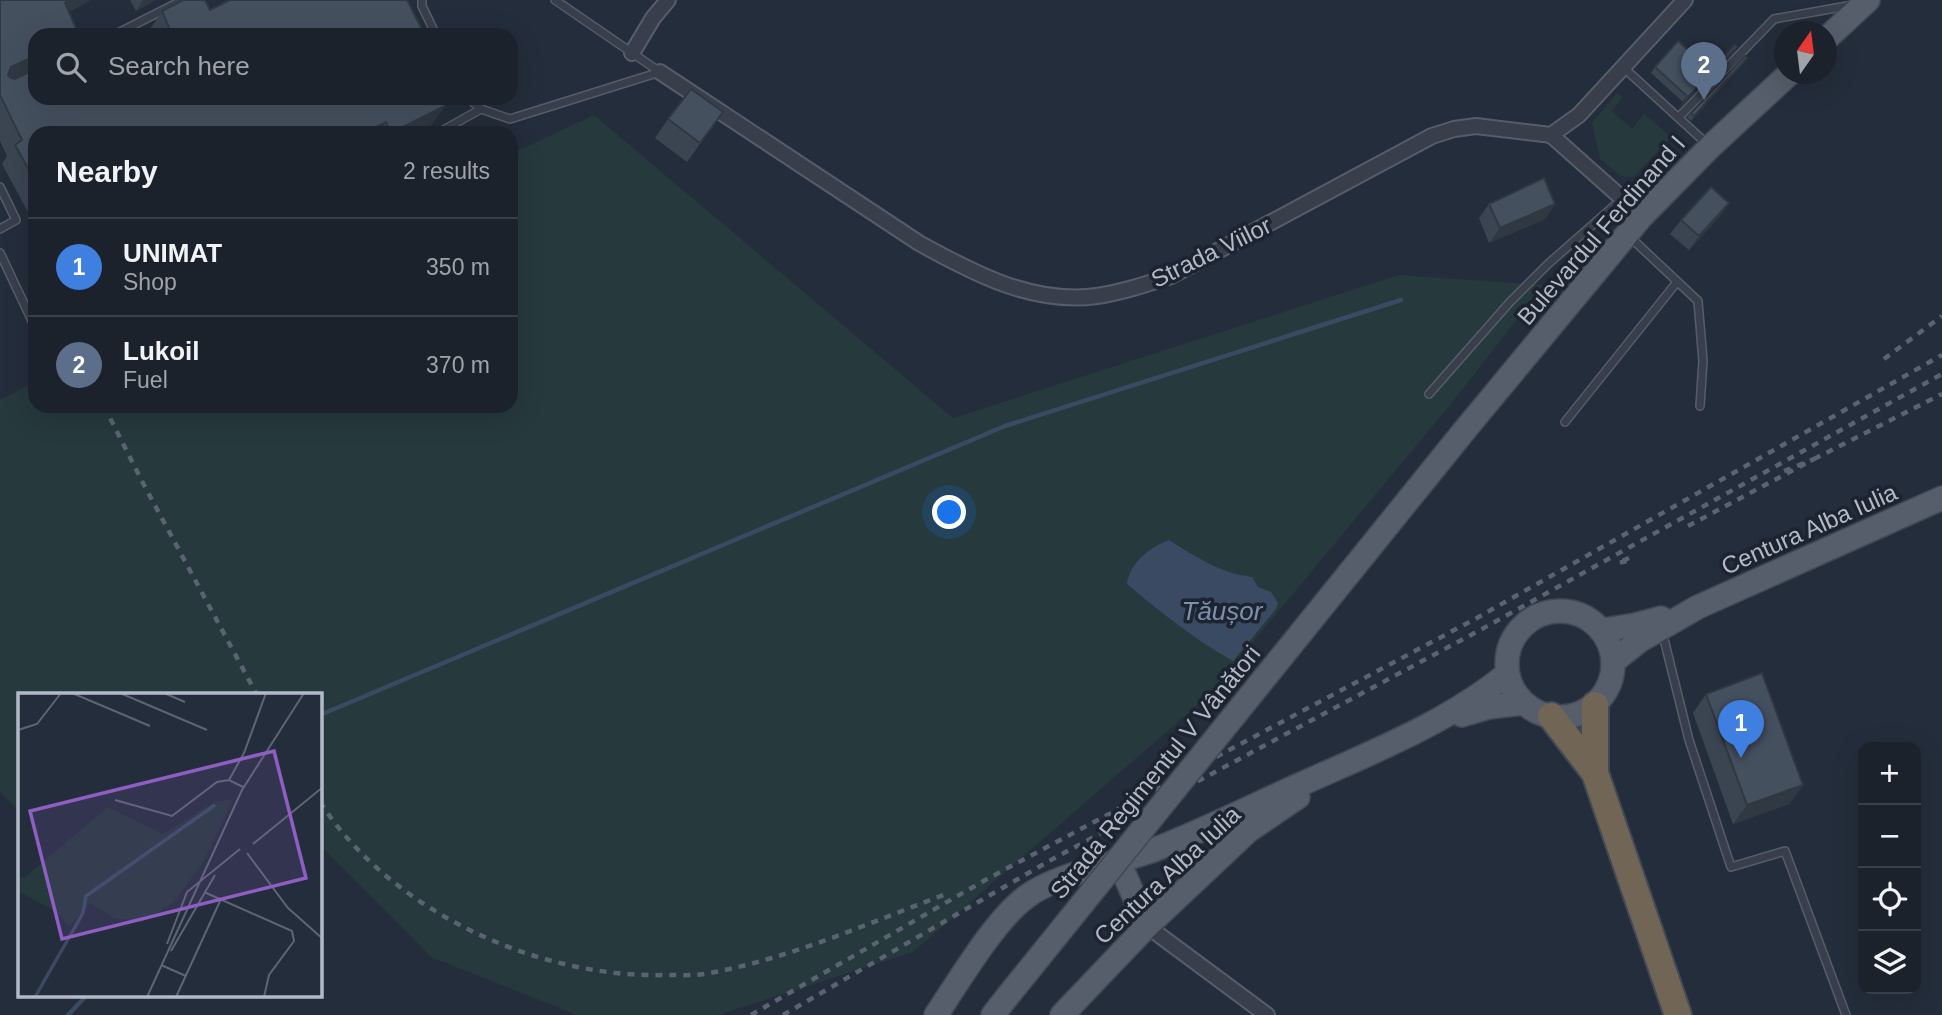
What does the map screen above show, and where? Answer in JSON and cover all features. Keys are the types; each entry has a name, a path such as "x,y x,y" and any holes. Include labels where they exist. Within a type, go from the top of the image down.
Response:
{"highway":[{"path":"1595,705 1595,773"},
{"path":"1551,716 1595,773 1678,1015"}],"main road":[{"path":"1837,29 1867,2"},
{"name":"Bulevardul Ferdinand I","path":"1464,431 1626,233 1710,147 1778,84"},
{"name":"Strada Regimentul V Vânători","path":"1000,1006 1464,431"},
{"name":"Centura Alba Iulia","path":"1614,661 1639,640 1698,607 1942,498"},
{"name":"Centura Alba Iulia","path":"1602,630 1634,625 1698,607"},
{"path":"1555,610 1573,611 1589,618 1602,630 1611,645 1614,661 1609,685 1595,705 1574,715 1551,716 1536,712 1523,703 1513,690 1507,674 1507,656 1512,639 1523,625 1538,615 1555,610"},
{"name":"Centura Alba Iulia","path":"936,1015 1002,921 1026,897 1055,882 1156,849 1352,761 1429,725 1484,693 1507,674"},
{"name":"Centura Alba Iulia","path":"1429,725 1489,707 1523,703"},
{"name":"Centura Alba Iulia","path":"1062,1015 1147,926 1248,831 1352,761"},
{"path":"1119,862 1147,926"}],"street":[{"path":"632,53 668,0"},
{"path":"1643,216 1551,135 1579,115 1685,0"},
{"name":"Strada Viilor","path":"660,72 919,243 963,267 1016,289 1059,297 1095,296 1171,276 1432,136 1476,126 1551,135"},
{"path":"1147,926 1267,1015"}],"lane":[{"path":"128,28 183,0"},
{"path":"422,0 422,6 433,28"},
{"path":"555,0 660,72"},
{"path":"1679,117 1774,19 1867,2"},
{"path":"1623,67 1710,147"},
{"path":"476,105 510,118 660,72"},
{"path":"451,126 481,109"},
{"path":"0,187 16,220 0,229"},
{"path":"1429,394 1510,302 1548,264 1623,198"},
{"path":"1626,233 1698,301 1703,361 1700,406"},
{"path":"0,253 28,312"},
{"path":"1565,422 1677,282"},
{"path":"1661,628 1689,740 1731,867 1785,850 1846,1015"}],"shaded area":[{"path":"1617,93 1623,97 1612,111 1632,129 1644,114 1671,137 1634,177 1621,176 1600,159 1592,123"},
{"path":"594,115 953,418 1399,275 1544,285 1451,404 1208,696 913,952 718,1015 577,1015 431,957 322,847 322,693 18,693 18,810 0,792 0,400 28,386 28,413 518,413 518,151"}],"water":[{"name":"Tăușor","path":"1169,540 1219,568 1252,577 1258,587 1271,592 1278,603 1233,661 1178,625 1127,584 1132,569 1142,556"}],"building":[{"path":"0,0 70,0 65,3 76,28 28,28 28,59 11,67 8,75 11,78 15,79 28,72 28,105 445,106 405,126 388,126 386,122 378,126 28,126 28,168 15,145 22,140 0,95"},
{"path":"183,0 205,0 210,10 230,0 407,0 421,28 169,28 162,11"},
{"path":"1678,41 1711,70 1735,45 1737,47 1688,97 1655,67"},
{"path":"1745,56 1747,58 1694,116 1691,113"},
{"path":"691,89 723,112 700,143 668,119"},
{"path":"1544,178 1555,204 1500,228 1489,204"},
{"path":"1711,187 1729,203 1699,236 1681,220"},
{"path":"1762,673 1803,785 1747,805 1706,694"}],"waterway":[{"path":"322,714 1005,426 1401,300"},
{"path":"68,1015 84,998"}],"railway":[{"path":"1884,359 1942,316"},
{"path":"751,1015 987,879 1475,619 1942,355"},
{"path":"783,1015 1049,861 1482,629 1942,374"},
{"path":"1814,459 1942,394"},
{"path":"108,413 256,693"},
{"path":"1688,526 1814,459 1782,472"},
{"path":"1629,558 1618,563 1631,560"},
{"path":"322,805 350,841 386,876 427,906 472,931 520,951 569,965 618,973 694,975 740,966 830,939 946,894"}],"place":[{"name":"Lukoil","path":"1704,100"},
{"name":"UNIMAT","path":"1741,758"}]}
